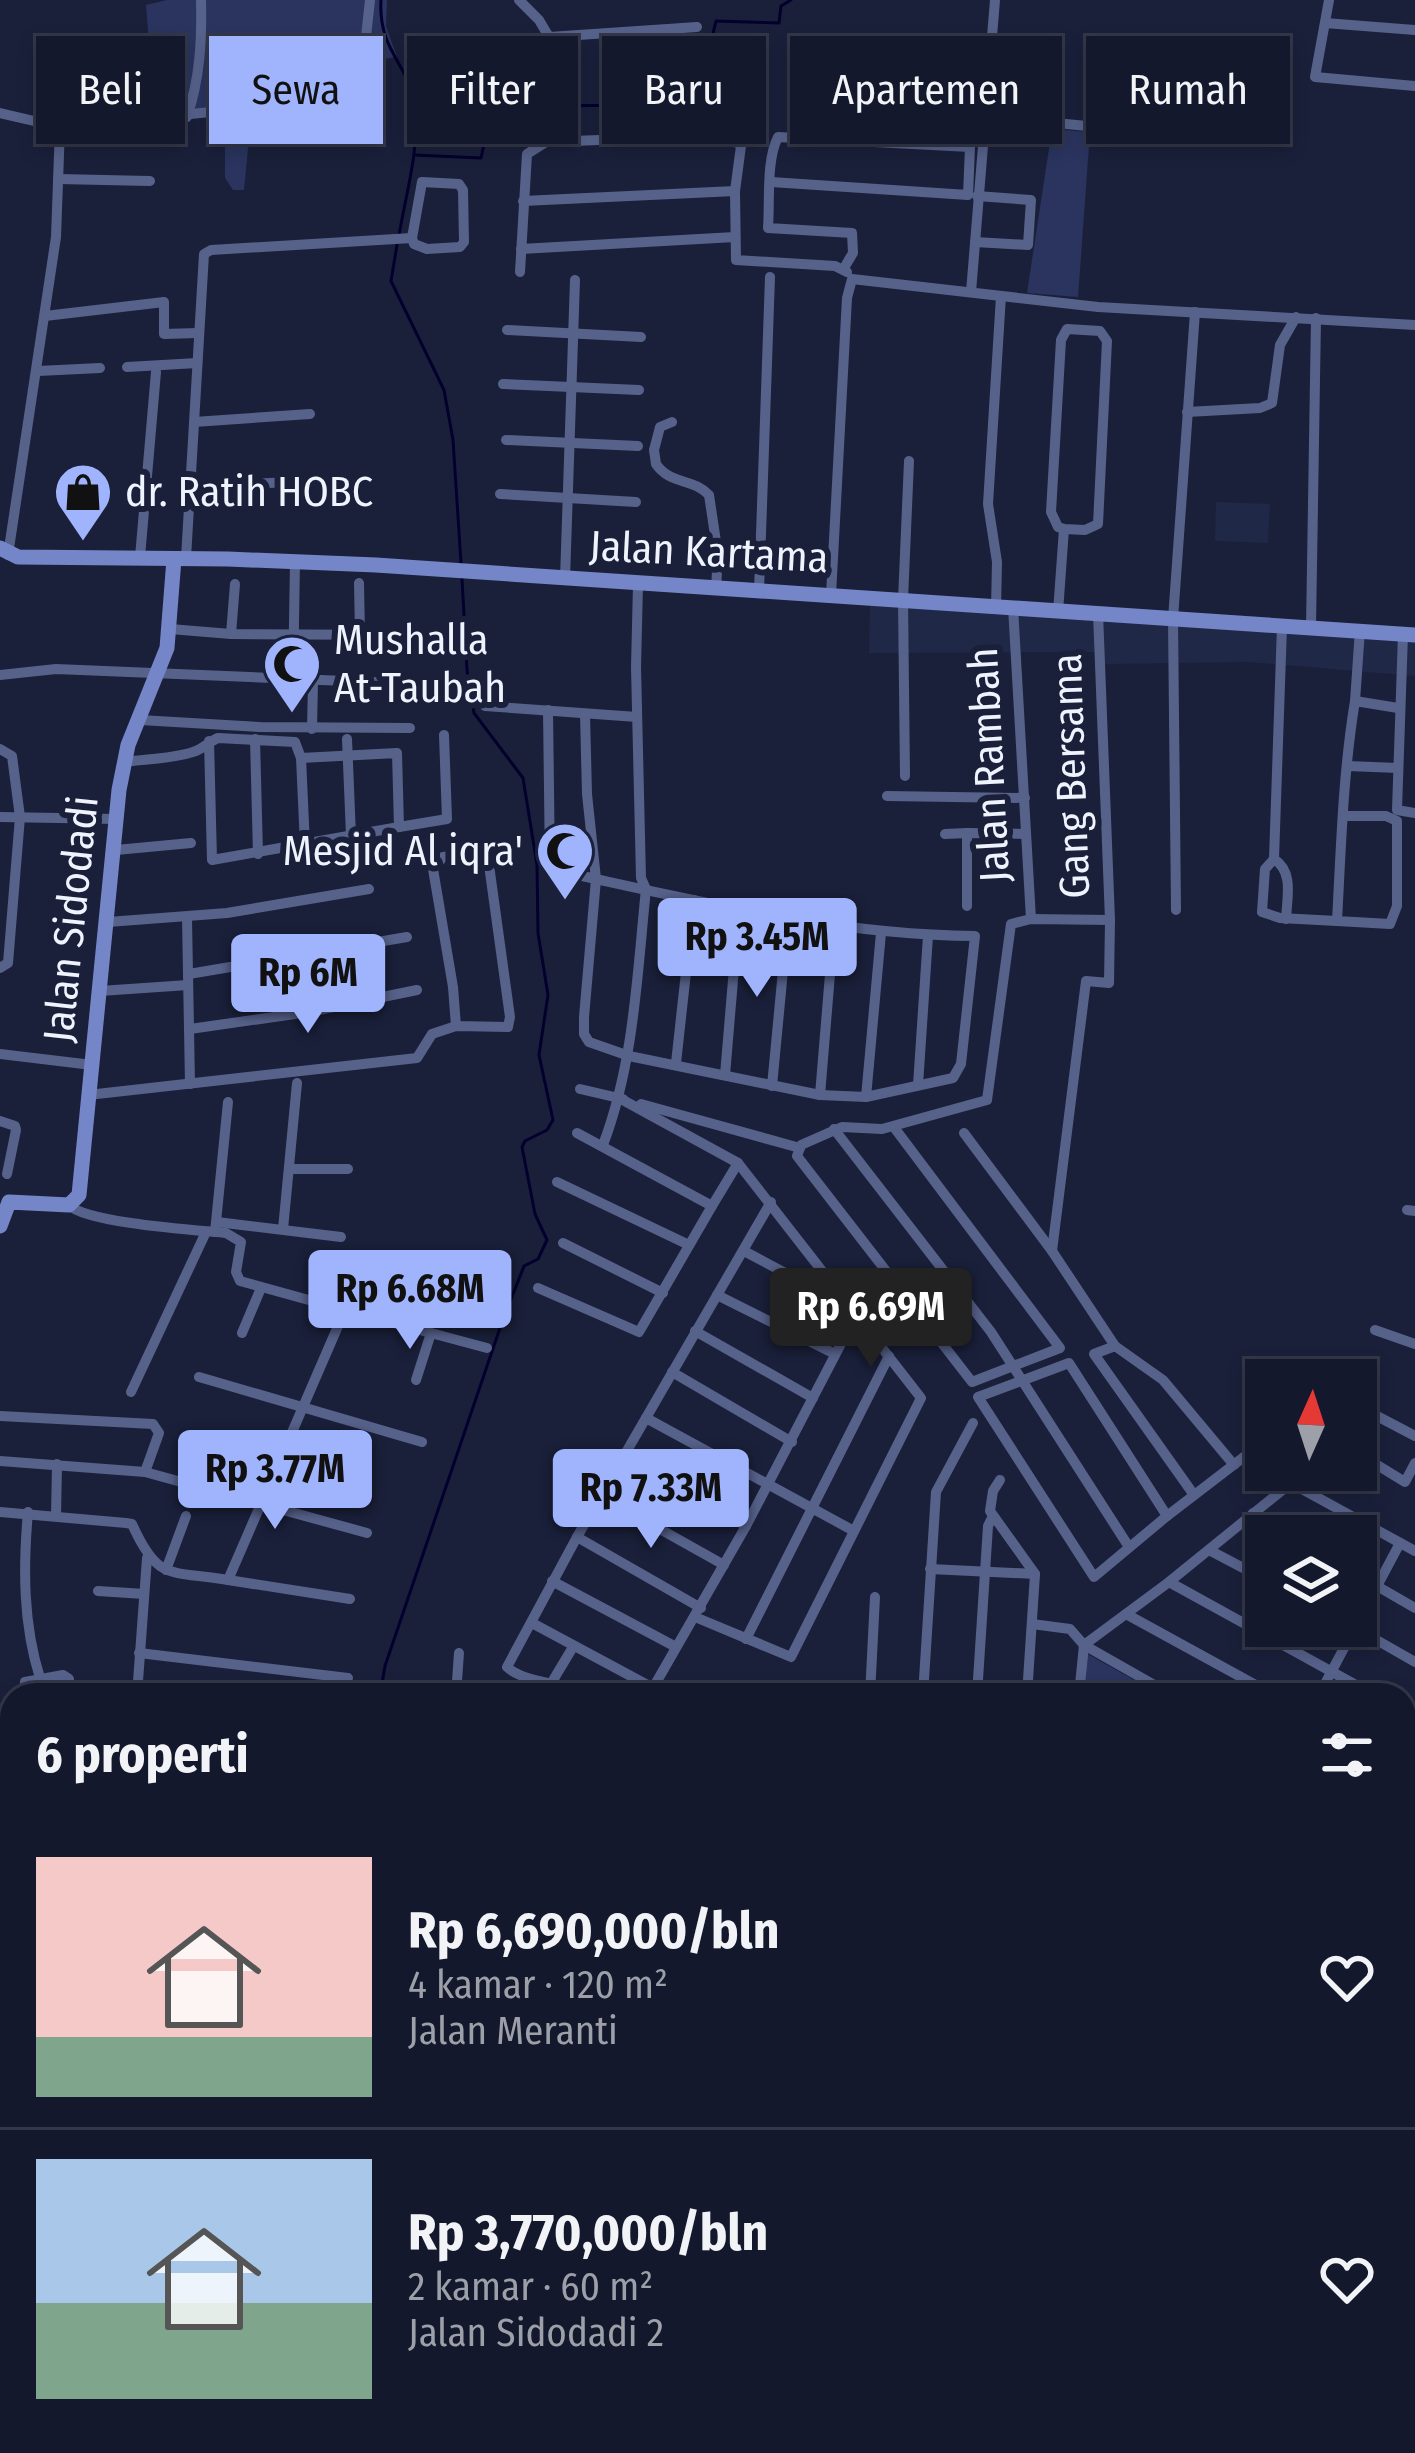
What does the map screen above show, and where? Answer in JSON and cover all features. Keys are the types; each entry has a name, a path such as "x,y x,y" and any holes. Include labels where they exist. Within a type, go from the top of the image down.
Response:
{"main road":[{"name":"Jalan Kartama","path":"4,551 436,570 1409,634"},
{"name":"Jalan Sidodadi","path":"69,1205 79,1195 124,762 170,629 180,559"},
{"path":"0,1226 9,1202 69,1205"}],"street":[{"path":"201,0 202,50 187,117 271,106 337,88 364,55 370,0"},
{"path":"518,0 549,37 697,27"},
{"path":"992,36 995,0"},
{"path":"1329,0 1315,76 1415,86"},
{"path":"1325,23 1415,30"},
{"path":"0,113 36,121"},
{"path":"520,272 527,154 546,142 731,137 741,146 736,260 1098,307 1415,325"},
{"path":"831,595 852,232 768,228 778,137 970,147 975,242 971,292"},
{"path":"4,551 38,371 60,144"},
{"path":"974,195 982,144"},
{"path":"58,179 150,182"},
{"path":"180,559 194,422 202,259 211,250 404,238 427,249 460,247 464,225 460,184 422,182 404,238"},
{"path":"771,182 1031,200 1028,245 975,242"},
{"path":"523,201 736,190"},
{"path":"521,249 735,237"},
{"path":"759,591 770,277"},
{"path":"565,579 575,280"},
{"name":"Jalan Rambah","path":"1001,296 988,504 1005,608 1031,919"},
{"path":"45,316 164,302 164,334 198,333"},
{"path":"1176,910 1174,619 1195,312"},
{"path":"1187,412 1272,404 1280,345 1296,317"},
{"path":"1311,627 1316,318"},
{"path":"1067,329 1100,331 1107,341 1098,524 1084,530 1064,529 1051,512 1060,340 1067,329"},
{"path":"506,330 641,337"},
{"path":"127,367 197,363"},
{"path":"38,371 100,368"},
{"path":"140,557 156,372"},
{"path":"503,384 639,390"},
{"path":"194,422 310,414"},
{"path":"671,422 660,427 656,464 678,482 702,488 709,495 718,555 716,588"},
{"path":"506,440 638,446"},
{"path":"905,776 903,600 909,461"},
{"path":"189,487 332,481"},
{"path":"500,494 636,502"},
{"path":"1058,612 1064,529"},
{"path":"293,681 295,562"},
{"path":"359,583 360,635"},
{"path":"231,634 235,584"},
{"path":"603,1145 621,1099 629,1056 646,890 641,878 638,584"},
{"name":"Gang Bersama","path":"892,1126 987,1100 1008,929 1015,922 1110,920 1097,613"},
{"path":"1282,626 1274,859 1264,869 1262,912 1286,919 1390,924 1397,906 1396,821 1386,816 1344,817"},
{"path":"170,629 408,635"},
{"path":"1337,921 1360,630"},
{"path":"1409,634 1398,703 1397,810 1415,813"},
{"path":"0,675 56,669 419,684"},
{"path":"312,729 313,682"},
{"path":"1355,701 1415,699"},
{"path":"485,706 638,717"},
{"path":"548,710 550,869 596,879 646,890 694,900 833,926 881,933 975,936 961,1064 953,1078 866,1097 820,1095 629,1056 589,1042 584,1034 596,879 587,794 586,713"},
{"path":"140,720 312,729 410,728"},
{"path":"209,741 209,855 219,861 447,819 444,735"},
{"path":"396,736 399,826"},
{"path":"124,762 190,753 218,738 295,742 301,749 305,845"},
{"path":"255,739 258,854"},
{"path":"347,739 351,836"},
{"path":"0,749 12,756 20,817 8,963 0,968"},
{"path":"1398,752 1415,753"},
{"path":"301,758 397,753"},
{"path":"1348,766 1397,768"},
{"path":"887,796 1024,798"},
{"path":"0,817 117,819"},
{"path":"967,833 967,906"},
{"path":"945,834 1026,835"},
{"path":"116,850 191,843"},
{"path":"88,1095 417,1058 432,1034 455,1026 508,1027 489,865 481,852 443,857 434,869 454,986 455,1026"},
{"path":"1274,859 1283,866 1288,880 1286,919"},
{"path":"107,922 187,917 369,890"},
{"path":"676,1063 694,900"},
{"path":"725,1075 740,909"},
{"path":"187,917 190,1084"},
{"path":"772,1086 788,918"},
{"path":"1052,1251 1086,981 1109,983 1110,920"},
{"path":"820,1095 833,926"},
{"path":"866,1097 881,933"},
{"path":"918,1085 928,936"},
{"path":"100,992 189,980 407,937"},
{"path":"190,1029 417,990"},
{"path":"0,1054 92,1065"},
{"path":"283,1229 297,1084"},
{"path":"580,1089 800,1148"},
{"path":"577,1537 746,1640 789,1658 922,1399 737,1163 621,1099"},
{"path":"131,1392 213,1229 228,1102"},
{"path":"0,1121 16,1130 3,1174 9,1202"},
{"path":"1167,1516 1069,1363 1019,1374 972,1382 801,1164 800,1148 834,1130 892,1126 1060,1348 1019,1374 978,1397 1094,1577 1245,1456"},
{"path":"834,1130 1019,1374 1129,1547"},
{"path":"577,1133 712,1206"},
{"path":"964,1133 1115,1346 1163,1380 1234,1465"},
{"path":"538,1288 639,1332 737,1163"},
{"path":"289,1168 348,1168"},
{"path":"557,1182 689,1245"},
{"path":"558,1683 515,1675 507,1667 771,1202"},
{"path":"69,1205 75,1212 98,1216 341,1237"},
{"path":"213,1229 241,1242 236,1277 261,1288 487,1348"},
{"path":"563,1243 663,1293"},
{"path":"744,1251 853,1311"},
{"path":"242,1333 261,1288"},
{"path":"717,1295 835,1354"},
{"path":"228,1580 345,1310"},
{"path":"656,1683 792,1442 853,1311"},
{"path":"1375,1330 1411,1342 1415,1324"},
{"path":"695,1331 813,1398"},
{"path":"416,1380 431,1333"},
{"path":"1115,1346 1094,1354 1194,1495"},
{"path":"746,1640 889,1355"},
{"path":"672,1372 792,1442"},
{"path":"199,1377 422,1442"},
{"path":"0,1416 153,1424 159,1433 145,1472"},
{"path":"1377,1416 1415,1436"},
{"path":"646,1418 854,1531"},
{"path":"924,1683 936,1492 973,1423"},
{"path":"625,1454 746,1526"},
{"path":"0,1461 145,1472 367,1533"},
{"path":"1377,1465 1405,1482 1415,1463"},
{"path":"56,1516 57,1464"},
{"path":"1000,1480 991,1501 993,1516 1035,1574 1028,1683"},
{"path":"1080,1683 1084,1645 1286,1487 1293,1486 1415,1551"},
{"path":"601,1496 724,1564"},
{"path":"0,1512 131,1524 147,1558 138,1683"},
{"path":"28,1512 25,1594 40,1678"},
{"path":"166,1570 186,1516"},
{"path":"977,1683 988,1526 993,1516"},
{"path":"1377,1584 1400,1543"},
{"path":"1209,1550 1245,1569"},
{"path":"147,1558 166,1570 350,1599"},
{"path":"930,1569 1035,1574"},
{"path":"552,1581 676,1647"},
{"path":"1169,1582 1353,1683"},
{"path":"1377,1587 1415,1607"},
{"path":"98,1591 144,1594"},
{"path":"871,1683 875,1597"},
{"path":"1126,1614 1252,1683"},
{"path":"532,1623 643,1683"},
{"path":"1032,1624 1065,1627 1084,1645 1151,1683"},
{"path":"1377,1641 1415,1662"},
{"path":"552,1682 574,1647"},
{"path":"1326,1683 1344,1647"},
{"path":"139,1653 348,1678"},
{"path":"457,1683 459,1653"},
{"path":"25,1683 66,1676 67,1683"}],"shaded area":[{"path":"167,0 387,0 386,26 397,57 383,59 383,36 209,36 209,114 185,117 185,36 148,36 146,5"},
{"path":"1062,130 1086,132 1089,144 1078,297 1027,293 1050,144 1062,144"},
{"path":"225,144 248,144 244,190 233,190 225,178"},
{"path":"1216,502 1270,504 1268,543 1215,541"},
{"path":"870,604 1415,640 1415,676 1249,662 1105,664 1094,652 869,653"},
{"path":"1086,1653 1140,1683 1085,1683"}],"waterway":[{"path":"381,0 384,32 415,105 414,154 399,235"},
{"path":"415,155 481,158 492,107 696,104 716,21 779,23 781,6 791,0"},
{"path":"397,245 391,281 444,390 453,440 461,563"},
{"path":"382,1683 502,1322 524,1266 538,1259 547,1240 535,1214 522,1147 547,1130 553,1120 539,1055 548,995 538,933 537,865 523,778 474,713 462,579"}],"place":[{"name":"dr. Ratih HOBC","path":"83,543"},
{"name":"Mushalla At-Taubah","path":"292,715"},
{"name":"Mesjid Al iqra'","path":"565,902"}]}
